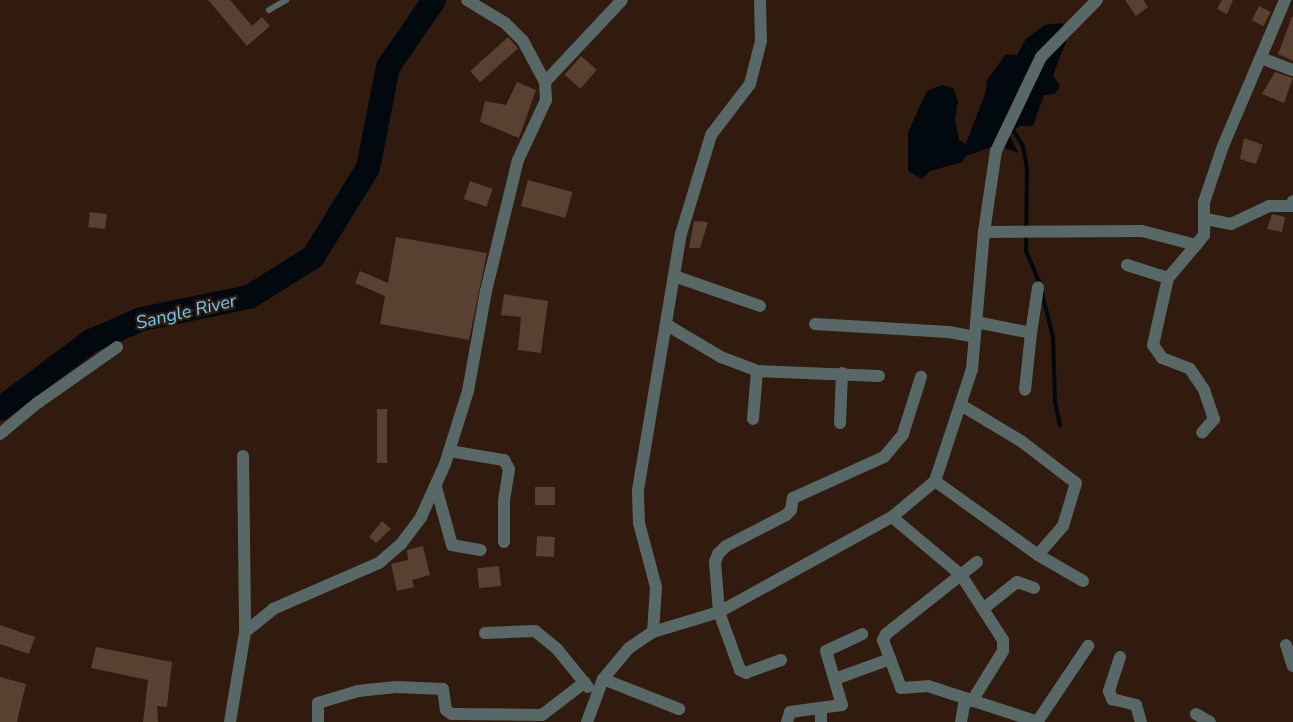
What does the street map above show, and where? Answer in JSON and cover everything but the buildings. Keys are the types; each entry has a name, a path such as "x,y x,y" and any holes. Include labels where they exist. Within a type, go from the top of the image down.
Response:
{"street":[{"path":"245,632 273,609 379,563 401,544 436,487 449,451 468,391 486,291 515,171 546,100 545,82 523,41 505,23 467,0"},
{"path":"545,82 622,0"},
{"path":"653,632 656,587 639,524 638,490 681,234 708,143 750,84 761,40 760,0"},
{"path":"587,722 603,679 629,648 653,632 719,612 892,518 935,481 972,369 984,232 996,152 1041,57 1097,0"},
{"path":"1202,433 1214,419 1204,390 1190,369 1162,358 1153,345 1168,278 1204,235 1206,194 1261,58 1281,1"},
{"path":"1261,58 1293,70"},
{"path":"1206,219 1231,224 1269,206 1291,206 1293,201"},
{"path":"984,232 1142,231 1196,245"},
{"path":"1127,265 1168,278"},
{"path":"674,276 760,306"},
{"path":"1025,390 1034,339 1031,333 1038,288"},
{"path":"976,322 1031,333"},
{"path":"815,324 949,332 975,337"},
{"path":"667,325 721,357 756,371 879,376"},
{"path":"0,434 36,404 117,347"},
{"path":"753,419 756,371"},
{"path":"840,423 842,373"},
{"path":"781,660 746,673 740,670 719,612 715,562 718,554 726,546 786,515 791,510 793,498 884,457 903,434 921,377"},
{"path":"961,405 1021,441 1076,483 1063,526 1038,555"},
{"path":"449,451 504,460 509,469 504,502 504,543"},
{"path":"230,722 245,632 243,456"},
{"path":"935,481 1038,555 1083,581"},
{"path":"436,487 452,545 481,550"},
{"path":"892,518 961,575 1005,645 968,700 961,722"},
{"path":"977,562 886,634 883,640 904,690 928,686 1037,722 1088,646"},
{"path":"983,609 1017,582 1034,588"},
{"path":"485,633 535,631 557,649 596,698"},
{"path":"787,722 790,711 821,716 842,705 826,651 862,634"},
{"path":"1286,645 1293,666"},
{"path":"1120,657 1109,691 1112,699 1136,705 1141,722"},
{"path":"835,679 890,660"},
{"path":"603,679 679,709"},
{"path":"318,722 318,703 358,691 396,687 443,689 446,710 452,714 542,715 585,682"},
{"path":"1196,714 1210,722"}],"lane":[{"path":"268,10 286,0"}],"shaded area":[{"path":"1062,23 1073,34 1067,39 1053,75 1060,86 1055,94 1044,95 1033,126 1020,126 1009,133 1018,153 997,145 966,156 962,162 930,171 922,179 908,171 908,132 927,91 942,85 953,88 958,101 955,119 959,140 966,144 986,91 987,80 1006,54 1017,55 1026,39 1045,25"}],"waterway":[{"name":"Sangle River","path":"0,409 91,341 142,319 249,297 313,257 368,168 388,67 434,0"},
{"path":"1013,130 1023,146 1027,168 1026,251 1041,286"},
{"path":"1042,293 1053,337 1055,402 1060,425"}]}
